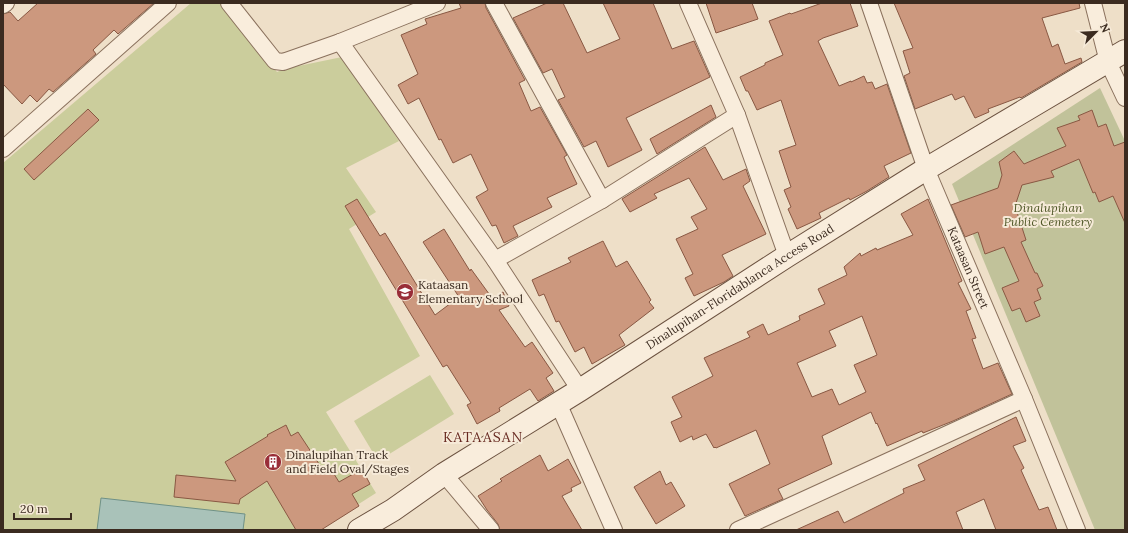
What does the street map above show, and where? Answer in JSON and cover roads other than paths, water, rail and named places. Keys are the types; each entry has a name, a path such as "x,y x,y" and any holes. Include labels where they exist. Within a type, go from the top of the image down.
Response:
{"main road":[{"name":"Dinalupihan-Floridablanca Access Road","path":"359,530 393,510 444,474 580,390 787,256 926,169 1116,57"}],"street":[{"path":"3,6 6,3"},
{"path":"3,149 168,3"},
{"path":"229,3 275,61 282,62 340,42 437,3"},
{"path":"494,3 602,200"},
{"path":"688,3 737,115 787,256"},
{"name":"Kataasan Street","path":"869,3 926,169 1024,399 1077,530"},
{"path":"1093,3 1116,57 1125,98"},
{"path":"340,42 495,260 580,390"},
{"path":"495,260 602,200 737,115"},
{"path":"738,530 1024,399"},
{"path":"558,403 614,530"},
{"path":"444,474 491,530"}],"water":[{"path":"101,498 245,514 243,530 97,530"}],"place":[{"name":"Kataasan Elementary School","path":"405,292"},
{"name":"Dinalupihan Track and Field Oval/Stages","path":"273,462"}],"district":[{"name":"KATAASAN","path":"483,437"}],"park label":[{"name":"Dinalupihan Public Cemetery","path":"1048,215"}]}
